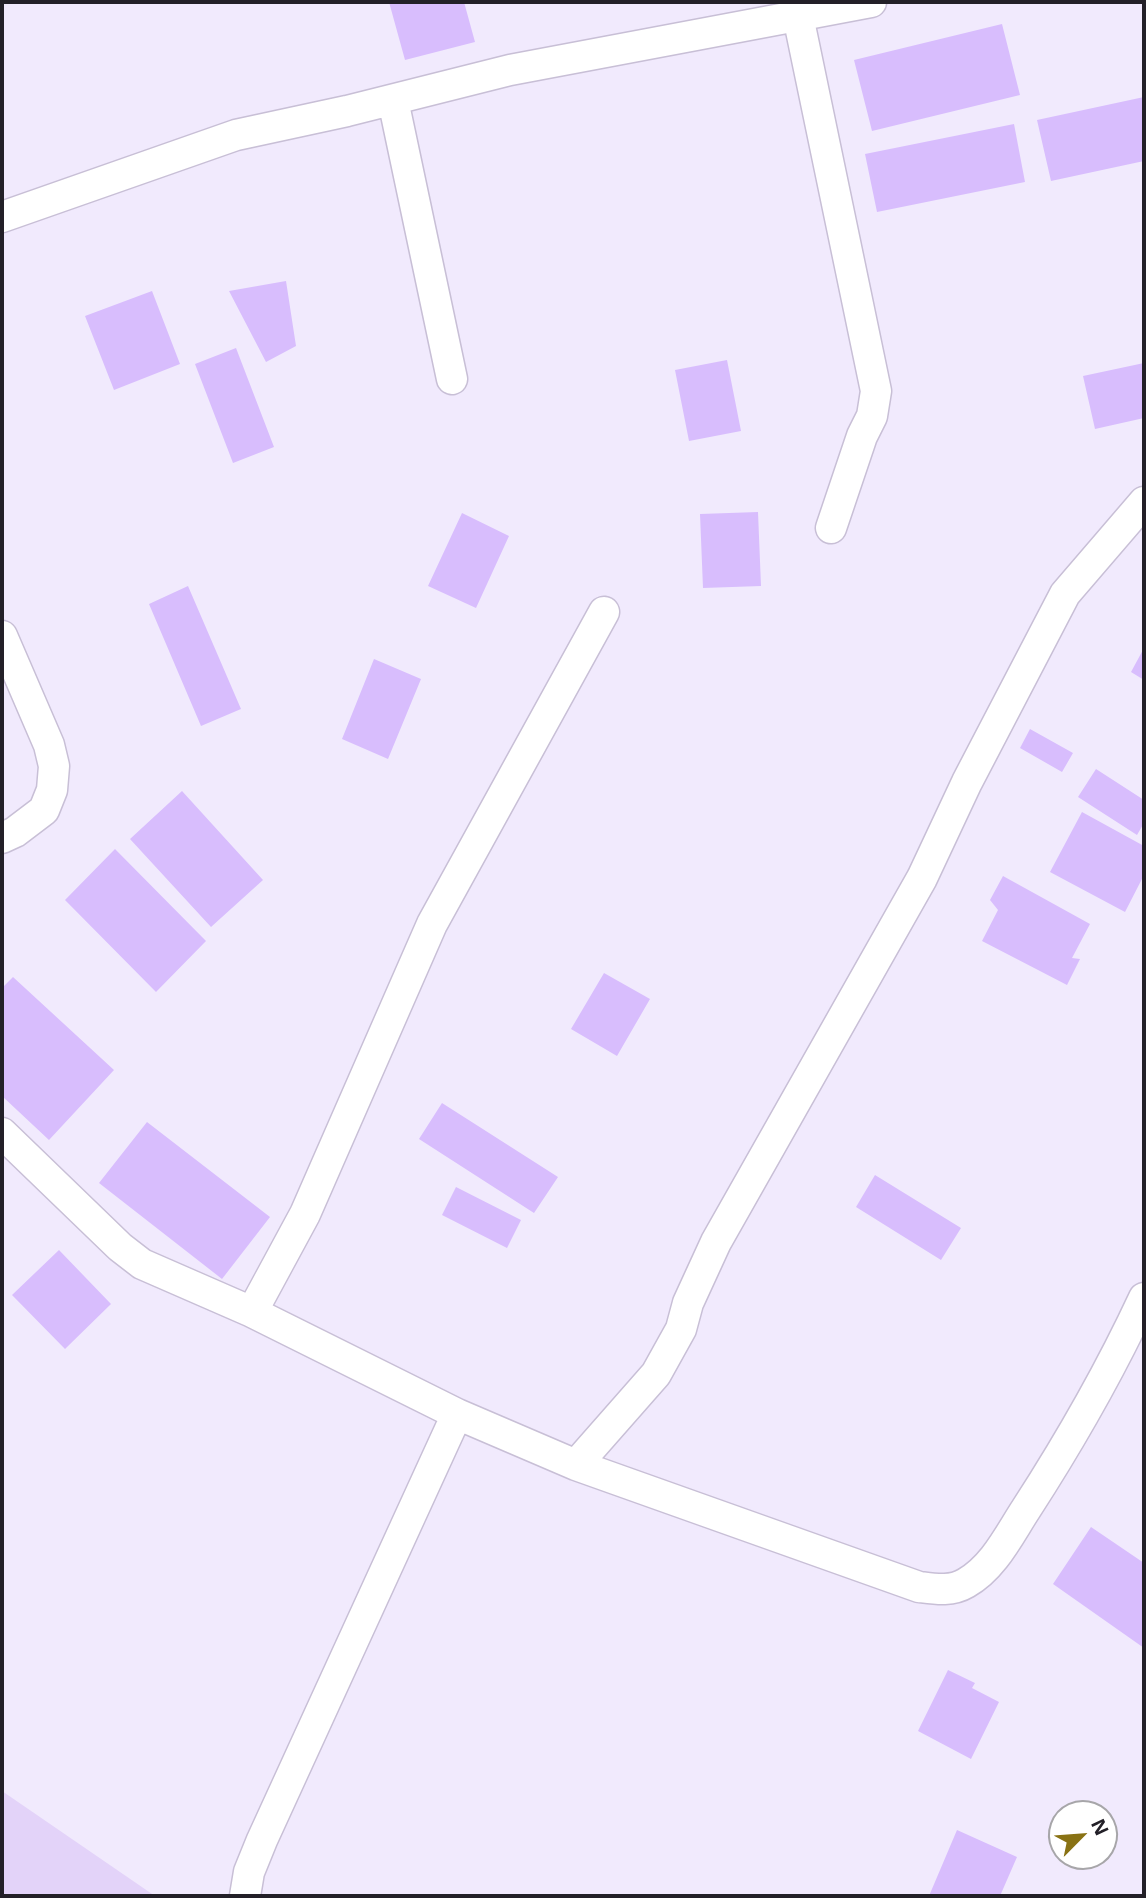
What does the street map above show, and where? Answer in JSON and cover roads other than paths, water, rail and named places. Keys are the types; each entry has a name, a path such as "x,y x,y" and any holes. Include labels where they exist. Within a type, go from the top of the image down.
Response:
{"street":[{"path":"2,217 236,135 393,100 510,70 872,2"},
{"path":"798,16 876,391 872,416 862,436 831,528"},
{"path":"393,100 452,379"},
{"path":"576,1465 656,1374 673,1346 688,1303 716,1242 922,878 967,782 1065,594 1144,502"},
{"path":"252,1312 305,1214 432,923 604,612"},
{"path":"2,636 49,746 54,766 52,790 44,810 15,832 2,838"},
{"path":"2,1133 120,1247 142,1264 252,1312 457,1414 576,1465 919,1587 943,1590 963,1585 985,1570 1057,1461 1118,1353 1144,1298"},
{"path":"245,1896 249,1872 262,1840 457,1414"}]}
